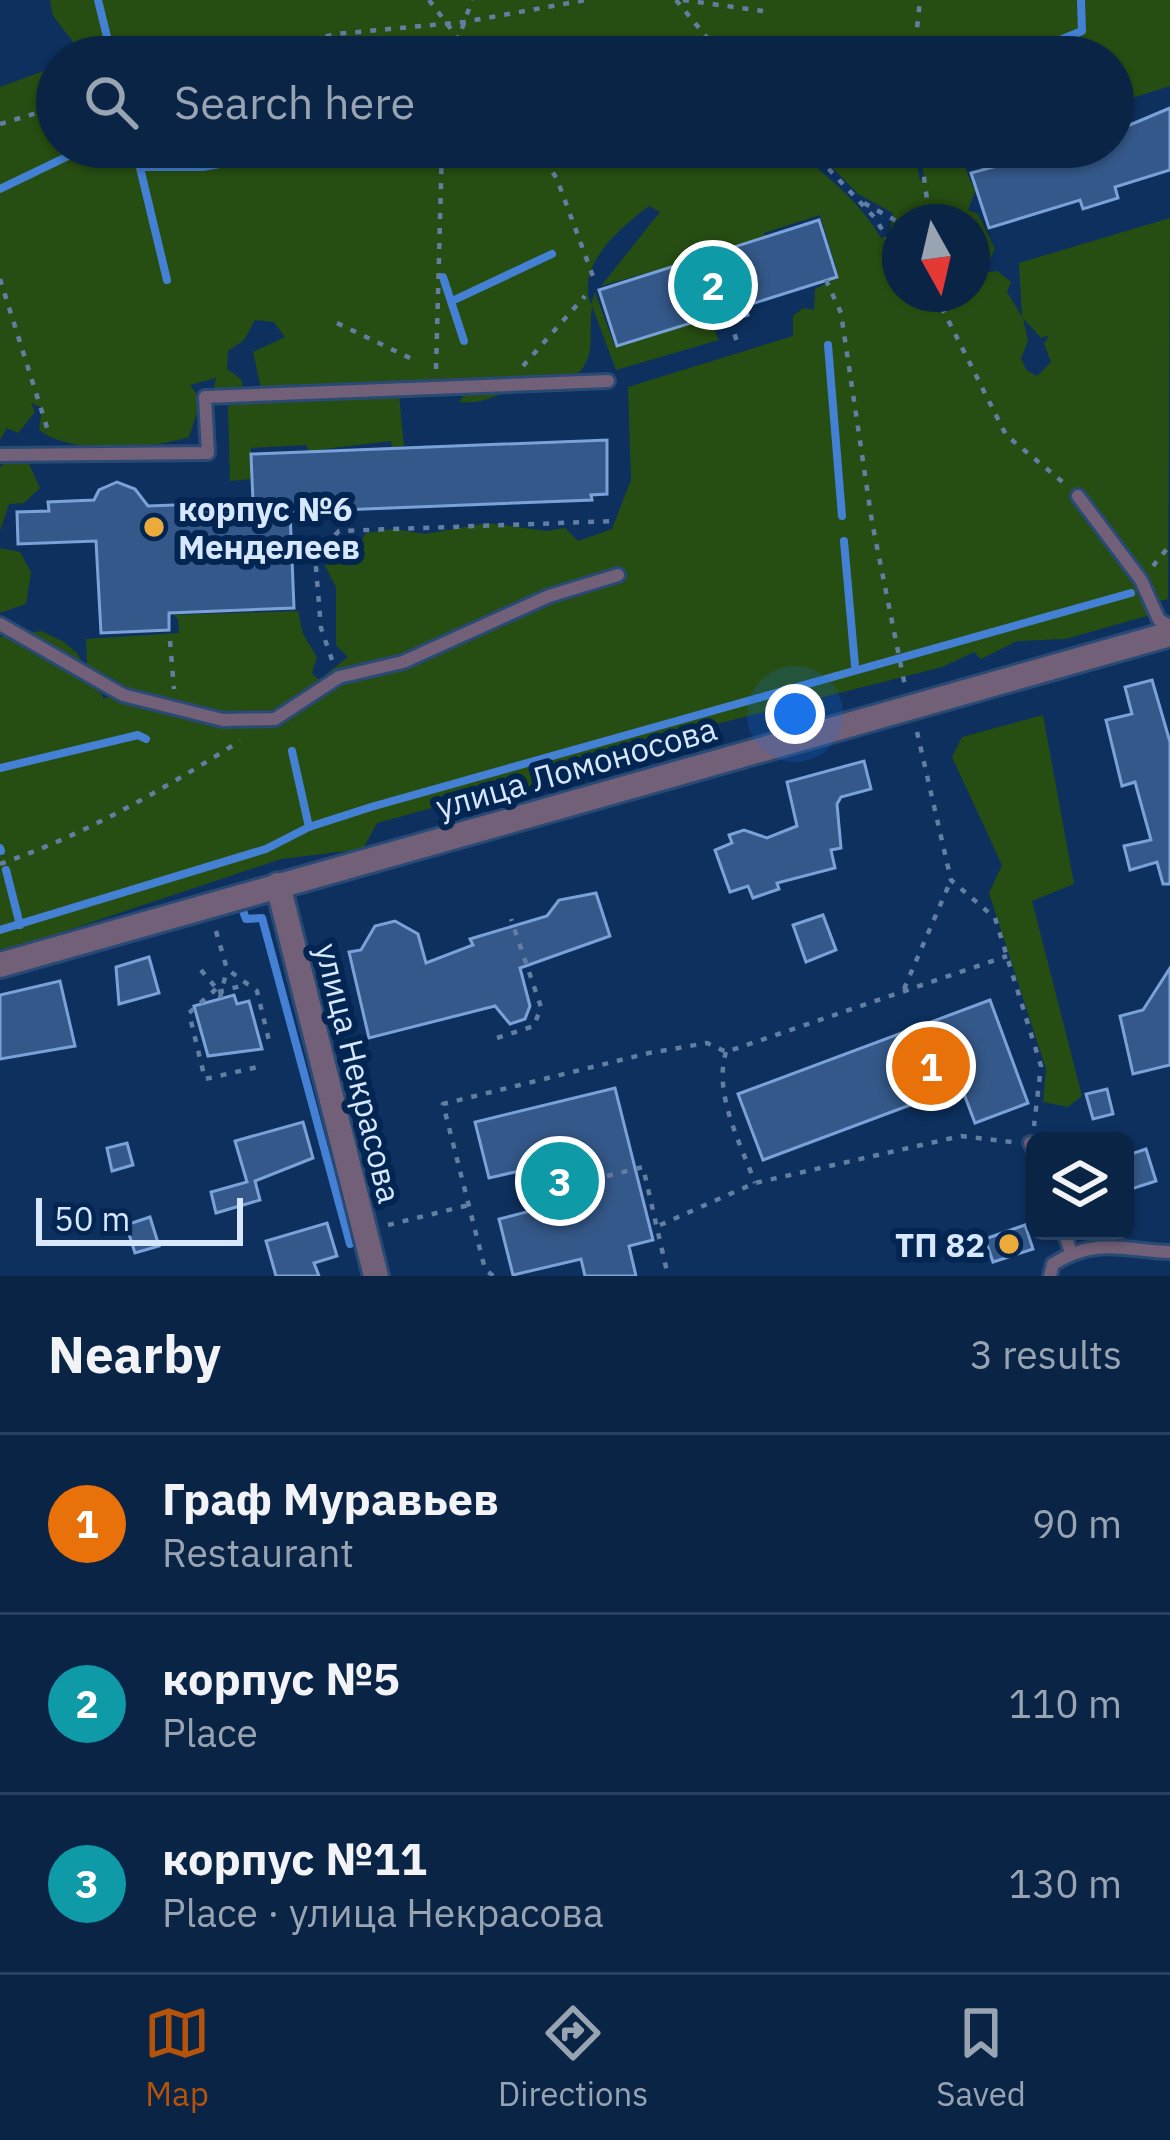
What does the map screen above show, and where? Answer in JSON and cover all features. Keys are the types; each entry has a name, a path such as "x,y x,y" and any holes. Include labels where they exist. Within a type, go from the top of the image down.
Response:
{"street":[{"name":"улица Ломоносова","path":"0,965 1170,630"},
{"name":"улица Некрасова","path":"278,885 376,1276"}],"lane":[{"path":"0,455 208,453 206,397 608,381"},
{"path":"1078,496 1142,580 1160,620 1170,630"},
{"path":"0,624 123,695 223,720 275,719 339,676 403,662 549,596 618,575"},
{"path":"1067,1240 1071,1253"},
{"path":"1050,1276 1053,1264 1071,1253 1127,1244 1170,1252"}],"path":[{"path":"429,0 455,36"},
{"path":"459,36 472,0"},
{"path":"327,36 464,22 586,0"},
{"path":"679,0 763,10"},
{"path":"679,0 707,36"},
{"path":"916,36 920,0"},
{"path":"0,124 36,113"},
{"path":"436,388 441,168"},
{"path":"550,168 594,279"},
{"path":"828,168 882,234"},
{"path":"923,168 928,204"},
{"path":"859,201 882,213"},
{"path":"0,279 55,452"},
{"path":"507,383 585,296"},
{"path":"944,312 1006,435 1078,496"},
{"path":"730,320 738,345"},
{"path":"337,323 414,360"},
{"path":"339,676 321,628 316,556 338,531 616,521"},
{"path":"1142,580 1170,545"},
{"path":"170,641 175,708"},
{"path":"0,864 64,842 126,811 275,719"},
{"path":"904,988 951,880"},
{"path":"497,1038 535,1027 541,1006 511,919"},
{"path":"218,939 227,969 257,991 270,1045"},
{"path":"493,1276 485,1269 443,1104 650,1052 707,1043 725,1052 1007,956"},
{"path":"218,992 227,969"},
{"path":"201,970 218,992"},
{"path":"248,984 218,992 189,1013 205,1079 262,1066"},
{"path":"725,1052 720,1070 724,1095 755,1183"},
{"path":"660,1225 755,1183 961,1136 1026,1146"},
{"path":"607,1176 644,1167 668,1276"},
{"path":"365,1232 470,1205"}],"green space":[{"path":"50,0 1170,0 1170,86 1134,97 1134,36 69,36 53,16"},
{"path":"36,74 36,168 817,168 854,202 882,238 882,312 990,312 990,272 997,271 1011,282 1007,292 1022,317 1019,263 1170,218 1168,599 1153,603 1147,616 1065,639 1017,641 981,659 974,652 942,667 720,723 483,807 450,803 377,823 363,849 281,859 0,953 0,637 41,631 64,642 77,653 104,699 117,692 119,682 87,665 86,639 179,633 173,615 298,611 303,634 317,657 312,673 319,680 348,657 336,645 336,587 325,566 343,547 357,547 366,533 394,529 425,534 488,523 547,531 565,528 578,541 612,529 631,480 628,387 793,336 793,316 803,308 814,310 815,289 839,277 820,215 764,233 765,239 601,286 660,212 649,206 612,238 594,263 588,291 591,305 595,292 615,347 709,318 719,340 616,370 592,306 588,359 563,386 527,378 486,400 459,402 468,390 385,383 381,394 399,395 404,446 392,447 391,441 308,451 307,445 251,448 251,479 230,481 228,406 263,398 253,352 285,337 274,322 255,320 244,340 228,351 227,369 241,379 243,388 234,403 222,402 214,387 216,378 190,385 201,400 189,437 132,447 71,443 39,430 42,408 31,403 35,412 18,433 7,428 0,440 0,87","holes":["1023,318 1041,338 1049,335 1044,344 1051,362 1037,376 1027,371 1021,358 1028,341"]},
{"path":"833,168 918,168 920,181 922,168 965,168 975,191 970,204 882,207 858,194"},
{"path":"9,460 29,464 40,488 24,503 9,504 0,531 0,467"},
{"path":"0,548 20,552 31,572 26,604 0,613"},
{"path":"1043,715 1074,884 1032,901 1082,1096 1068,1107 1043,1102 1046,1069 989,893 1002,865 952,757 962,737"}],"building":[{"path":"1170,108 1170,170 1115,187 1118,198 1083,209 1080,200 990,228 990,204 981,204 971,173 989,168 1134,168 1134,123"},
{"path":"819,220 837,277 745,306 748,315 713,326 710,317 617,346 599,290"},
{"name":"корпус №6 Менделеев","path":"607,440 607,494 591,495 592,500 290,512 294,608 169,613 169,630 101,633 96,541 18,544 17,512 49,511 48,502 94,500 99,490 117,482 135,489 148,506 253,502 251,454"},
{"path":"1152,680 1170,742 1170,884 1163,884 1157,862 1130,870 1124,846 1151,840 1135,782 1122,786 1106,720 1132,714 1125,687"},
{"path":"864,761 871,789 841,797 837,804 841,848 831,850 835,868 777,883 779,889 753,898 748,886 730,892 715,850 732,843 729,835 744,830 767,838 797,826 787,782"},
{"path":"596,893 610,936 520,968 530,1006 525,1019 510,1024 495,1006 369,1038 349,952 361,950 375,926 395,921 418,934 426,963 473,945 470,939 547,916 559,900"},
{"path":"823,915 836,950 806,962 793,925"},
{"path":"149,957 159,993 119,1004 116,967"},
{"path":"1170,968 1170,1065 1133,1074 1120,1016 1143,1010"},
{"path":"60,981 75,1046 0,1059 0,995"},
{"path":"234,995 237,1004 249,1001 262,1049 208,1056 194,1006"},
{"path":"990,1000 1028,1103 975,1123 961,1086 763,1160 738,1094"},
{"path":"615,1088 653,1240 629,1246 636,1276 585,1276 581,1259 513,1275 499,1219 538,1209 528,1169 489,1178 475,1122"},
{"path":"1107,1089 1113,1114 1093,1119 1086,1094"},
{"path":"303,1122 313,1158 255,1181 260,1200 216,1213 211,1192 247,1182 235,1141"},
{"path":"127,1143 133,1165 112,1171 107,1148"},
{"path":"1146,1149 1156,1181 1134,1188 1134,1153"},
{"path":"150,1217 159,1246 135,1253 126,1225"},
{"path":"327,1223 337,1256 314,1263 319,1276 276,1276 266,1241"},
{"name":"ТП 82","path":"1025,1225 1026,1240 1033,1249 993,1262 985,1239"}],"waterway":[{"path":"98,0 107,36"},
{"path":"1070,36 1082,31 1081,0"},
{"path":"0,189 44,168"},
{"path":"140,168 167,280"},
{"path":"452,301 552,254"},
{"path":"443,277 464,341"},
{"path":"828,345 842,516"},
{"path":"844,541 855,666"},
{"path":"0,930 266,849 309,827 371,807 1131,593"},
{"path":"0,768 138,735 146,739"},
{"path":"292,751 309,827"},
{"path":"6,870 20,925"},
{"path":"243,911 246,919 262,918 350,1244"}],"place":[{"name":"корпус №5","path":"713,285"},
{"name":"корпус №6 Менделеев","path":"154,527"},
{"name":"Граф Муравьев","path":"931,1066"},
{"name":"корпус №11","path":"560,1181"},
{"name":"ТП 82","path":"1009,1244"}]}
